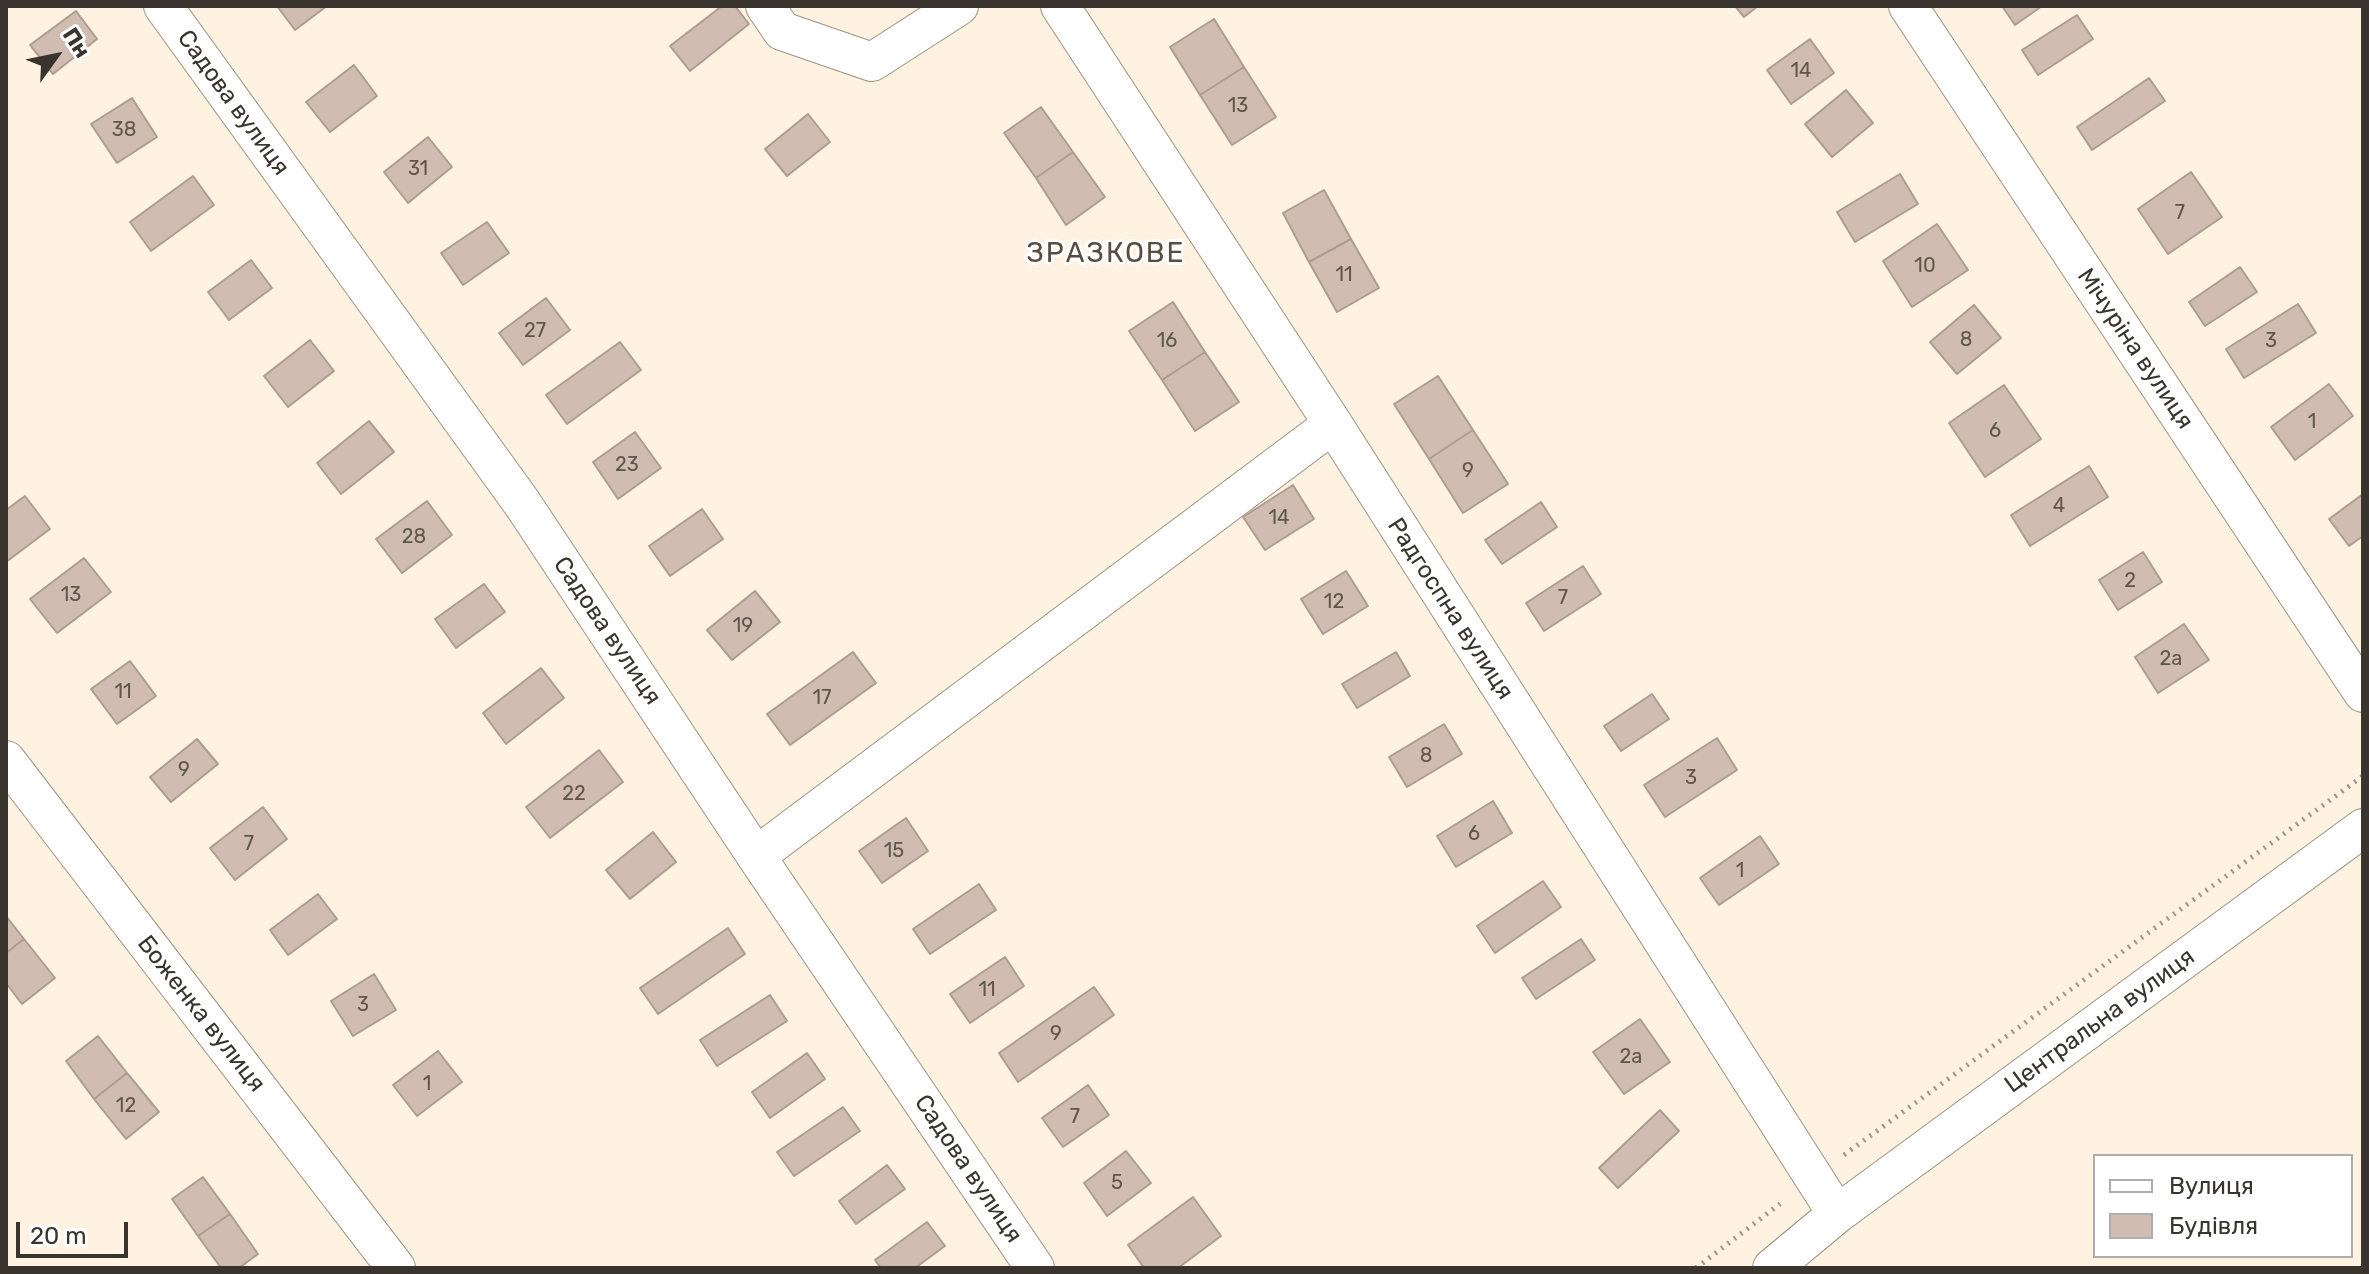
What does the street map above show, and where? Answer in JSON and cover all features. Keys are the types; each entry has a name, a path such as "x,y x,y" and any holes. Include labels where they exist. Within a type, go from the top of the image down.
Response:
{"street":[{"name":"Садова вулиця","path":"163,6 522,503 1035,1268"},
{"path":"765,6 782,31 872,62 959,6"},
{"name":"Радгоспна вулиця","path":"1060,6 1333,424 1837,1214"},
{"name":"Мічуріна вулиця","path":"1908,6 2363,693"},
{"path":"756,856 1333,424"},
{"name":"Боженка вулиця","path":"6,760 396,1268"},
{"name":"Центральна вулиця","path":"1772,1268 1837,1214 2363,828"}],"path":[{"path":"1696,1268 2363,776"}],"building":[{"path":"277,6 327,6 295,30"},
{"path":"722,6 735,6 749,24 690,71 670,46"},
{"path":"1735,6 1758,6 1744,17"},
{"path":"2002,6 2042,6 2015,25"},
{"path":"76,11 97,39 53,74 30,45"},
{"path":"2077,15 2093,39 2038,75 2022,50"},
{"path":"1214,19 1244,67 1200,95 1170,47"},
{"path":"1810,39 1834,73 1791,104 1767,70"},
{"path":"354,65 377,96 330,132 306,102"},
{"path":"1244,67 1276,117 1232,145 1200,95"},
{"path":"2149,78 2165,101 2092,150 2077,127"},
{"path":"1846,90 1873,123 1832,157 1805,124"},
{"path":"132,98 157,137 117,163 91,124"},
{"path":"1041,107 1073,152 1036,178 1004,133"},
{"path":"808,114 830,142 787,176 765,149"},
{"path":"428,137 452,167 408,203 384,172"},
{"path":"1073,152 1105,197 1066,225 1036,178"},
{"path":"2191,172 2222,217 2168,254 2138,209"},
{"path":"1900,174 1918,204 1855,242 1837,212"},
{"path":"193,176 214,205 151,251 130,222"},
{"path":"1324,190 1351,239 1309,262 1283,213"},
{"path":"487,222 509,253 463,285 441,253"},
{"path":"1937,224 1968,270 1912,307 1883,261"},
{"path":"1351,239 1379,288 1337,312 1309,262"},
{"path":"251,260 272,288 229,320 208,292"},
{"path":"2240,267 2257,292 2205,326 2189,302"},
{"path":"546,298 570,330 523,365 499,333"},
{"path":"1173,302 1205,352 1162,380 1129,331"},
{"path":"2298,304 2316,333 2244,378 2226,349"},
{"path":"1974,305 2001,338 1957,374 1930,342"},
{"path":"310,340 334,371 288,407 264,376"},
{"path":"620,342 641,370 567,424 546,395"},
{"path":"1205,352 1239,402 1195,431 1162,380"},
{"path":"1438,376 1473,430 1429,459 1394,404"},
{"path":"2329,384 2353,416 2295,460 2271,427"},
{"path":"2004,385 2041,439 1985,477 1949,423"},
{"path":"369,421 394,452 341,494 317,463"},
{"path":"1473,430 1508,484 1463,513 1429,459"},
{"path":"635,432 661,468 618,499 593,462"},
{"path":"2089,466 2108,497 2030,546 2011,515"},
{"path":"1293,485 1314,519 1265,550 1243,517"},
{"path":"2363,494 2363,536 2349,546 2329,519"},
{"path":"25,496 50,529 6,562 6,510"},
{"path":"427,501 452,535 402,573 376,539"},
{"path":"1541,502 1557,527 1502,564 1485,540"},
{"path":"702,509 723,539 670,576 649,546"},
{"path":"2143,552 2162,582 2118,610 2099,580"},
{"path":"84,558 111,592 57,633 30,599"},
{"path":"1583,566 1601,594 1544,631 1526,603"},
{"path":"1346,571 1368,606 1323,634 1301,599"},
{"path":"484,584 505,612 456,648 435,619"},
{"path":"755,591 780,622 732,660 707,630"},
{"path":"2184,624 2209,660 2158,693 2135,657"},
{"path":"853,652 876,683 790,745 767,714"},
{"path":"1396,652 1410,676 1357,708 1342,684"},
{"path":"130,661 156,696 117,724 91,689"},
{"path":"541,668 564,698 506,744 483,713"},
{"path":"1652,694 1669,719 1621,751 1604,726"},
{"path":"1444,724 1462,754 1407,787 1389,757"},
{"path":"1717,738 1737,770 1665,817 1644,785"},
{"path":"197,739 218,764 171,802 150,777"},
{"path":"599,750 623,782 550,838 526,807"},
{"path":"1493,801 1512,833 1456,867 1437,836"},
{"path":"263,807 287,839 235,880 210,848"},
{"path":"906,818 928,851 882,883 859,851"},
{"path":"653,832 676,862 630,899 606,870"},
{"path":"1760,836 1779,864 1719,905 1700,878"},
{"path":"1543,881 1561,907 1495,953 1477,926"},
{"path":"979,884 996,910 930,954 913,929"},
{"path":"318,894 337,919 288,955 270,930"},
{"path":"6,916 24,939 6,953"},
{"path":"728,928 745,954 658,1014 640,988"},
{"path":"24,939 55,978 22,1004 6,983 6,953"},
{"path":"1581,939 1595,960 1536,999 1522,978"},
{"path":"1005,957 1024,986 970,1023 950,994"},
{"path":"374,974 396,1010 353,1036 331,1001"},
{"path":"1094,987 1114,1015 1018,1082 999,1053"},
{"path":"770,995 787,1021 717,1066 700,1040"},
{"path":"1640,1019 1670,1062 1624,1094 1593,1052"},
{"path":"98,1036 127,1073 94,1099 66,1061"},
{"path":"438,1051 462,1082 417,1116 393,1085"},
{"path":"807,1053 825,1079 770,1118 752,1092"},
{"path":"127,1073 159,1112 126,1139 94,1099"},
{"path":"1088,1085 1109,1115 1063,1147 1042,1118"},
{"path":"843,1107 860,1131 794,1176 777,1152"},
{"path":"1660,1110 1679,1131 1618,1188 1599,1168"},
{"path":"1126,1151 1151,1183 1107,1216 1084,1183"},
{"path":"887,1165 905,1189 856,1224 839,1201"},
{"path":"203,1177 230,1214 198,1236 172,1199"},
{"path":"1193,1197 1221,1236 1178,1268 1144,1268 1128,1245"},
{"path":"230,1214 258,1254 239,1268 221,1268 198,1236"},
{"path":"927,1222 945,1246 915,1268 881,1268 875,1260"}],"district":[{"name":"ЗРАЗКОВЕ","path":"1106,254"}]}
